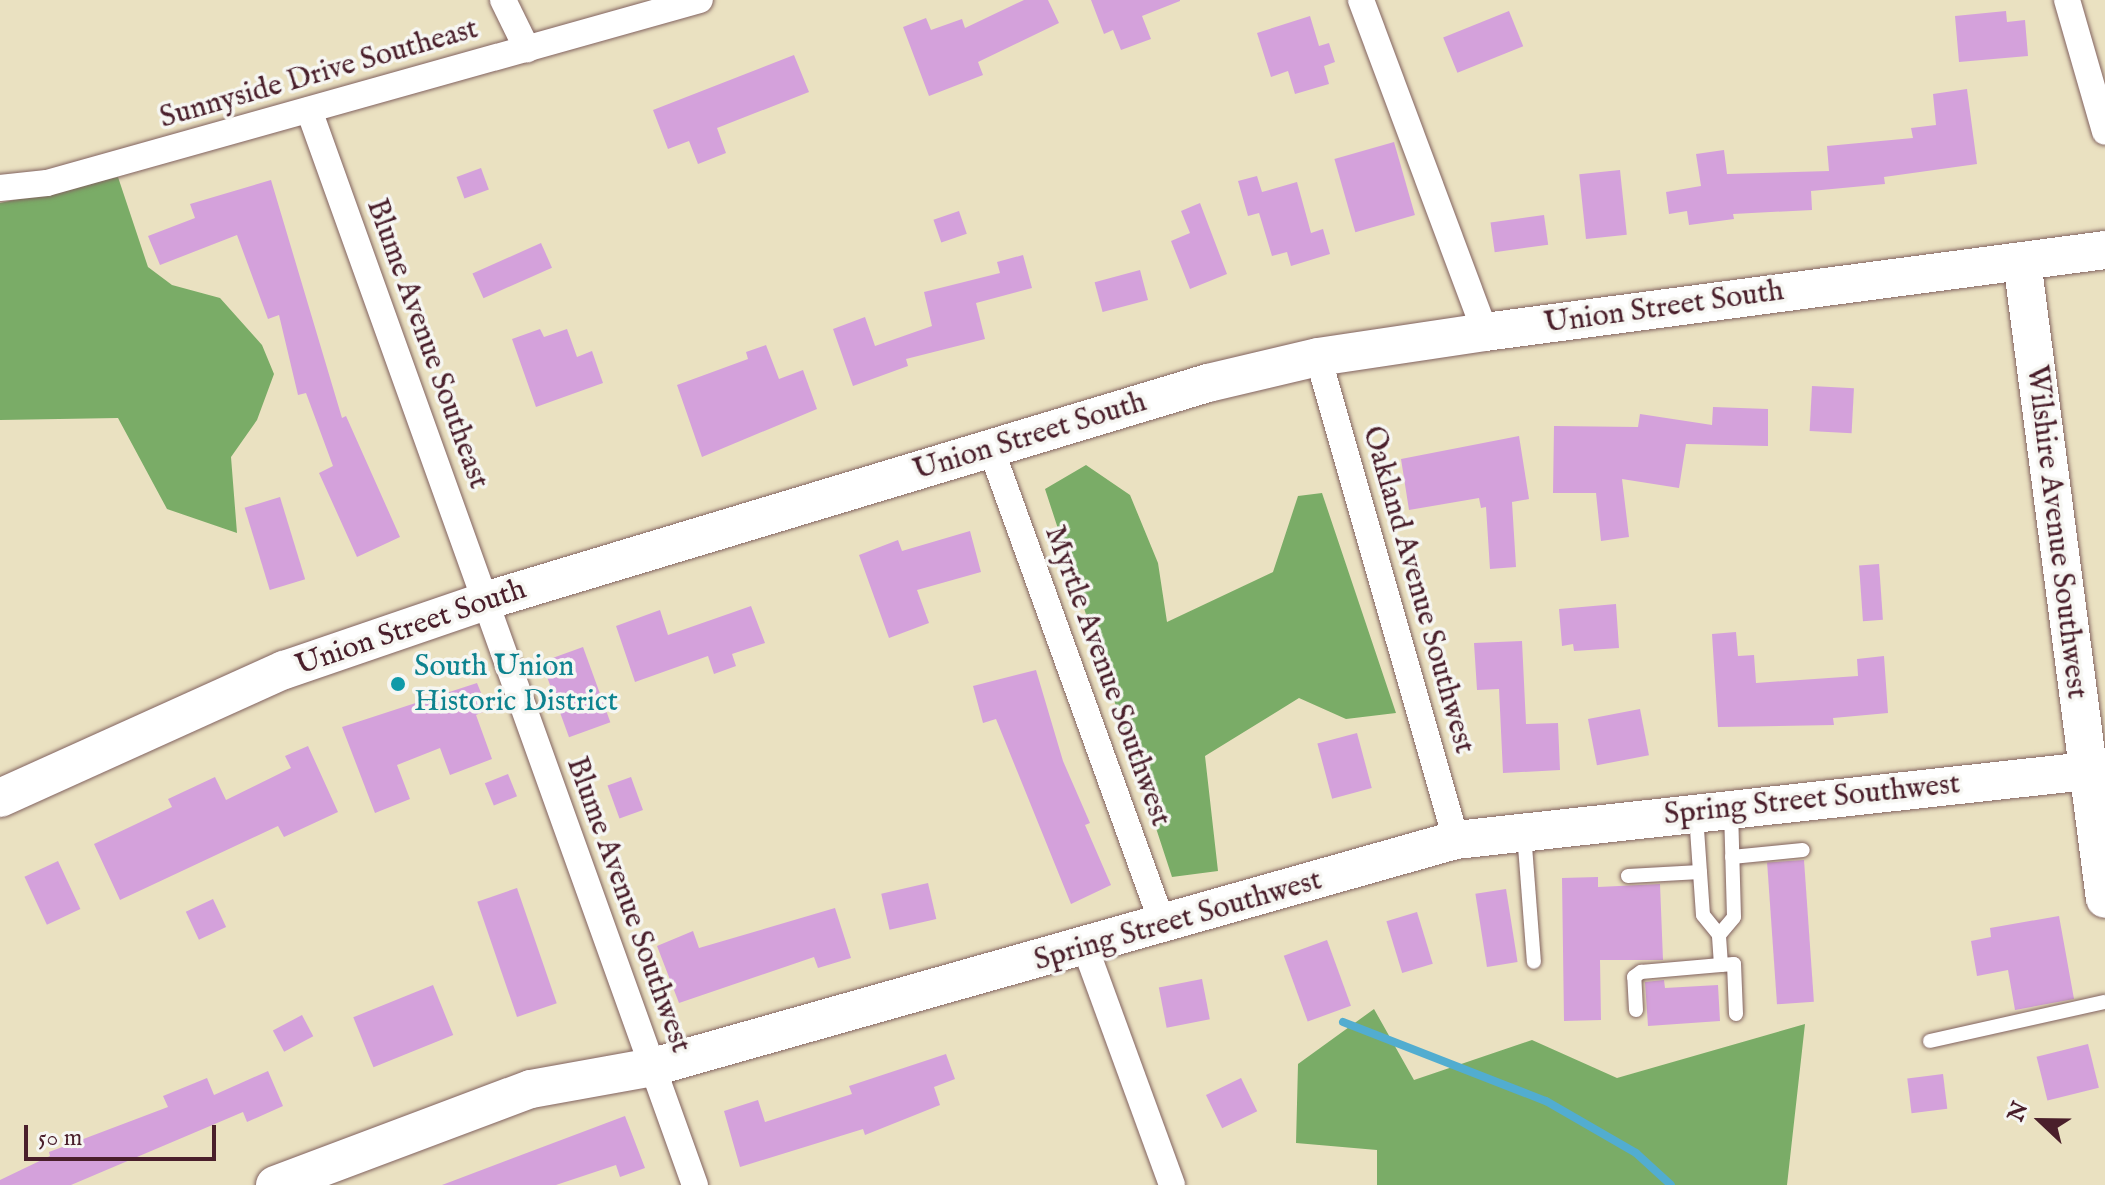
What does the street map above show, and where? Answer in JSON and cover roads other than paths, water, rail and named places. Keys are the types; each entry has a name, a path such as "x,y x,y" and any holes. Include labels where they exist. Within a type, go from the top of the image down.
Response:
{"street":[{"path":"503,0 527,49"},
{"name":"Sunnyside Drive Southeast","path":"0,188 47,183 700,0"},
{"path":"1361,0 1485,332"},
{"path":"2067,0 2105,132"},
{"name":"Blume Avenue Southeast","path":"309,110 485,601"},
{"name":"Union Street South","path":"0,798 241,688 485,601 1208,383 1318,357 1485,332 2105,250"},
{"name":"Wilshire Avenue Southwest","path":"2022,261 2096,770 2105,899"},
{"name":"Oakland Avenue Southwest","path":"1318,357 1456,840"},
{"name":"Myrtle Avenue Southwest","path":"991,449 1163,925"},
{"name":"Blume Avenue Southwest","path":"485,601 695,1185"},
{"name":"Spring Street Southwest","path":"275,1185 531,1089 653,1067 1456,840 1713,809 2096,770"},
{"path":"1085,947 1172,1185"}],"lane":[{"path":"1713,809 1732,857 1734,917 1719,935"},
{"path":"1713,809 1700,872 1703,915 1719,935 1721,965"},
{"path":"1524,832 1534,962"},
{"path":"1732,857 1803,850"},
{"path":"1628,876 1700,872"},
{"path":"1636,1010 1634,977 1641,972 1734,964 1736,1014"},
{"path":"1930,1041 2105,1002"}],"waterway":[{"path":"1343,1022 1546,1101 1636,1153 1671,1185"}],"place":[{"name":"South Union Historic District","path":"398,684"}]}
